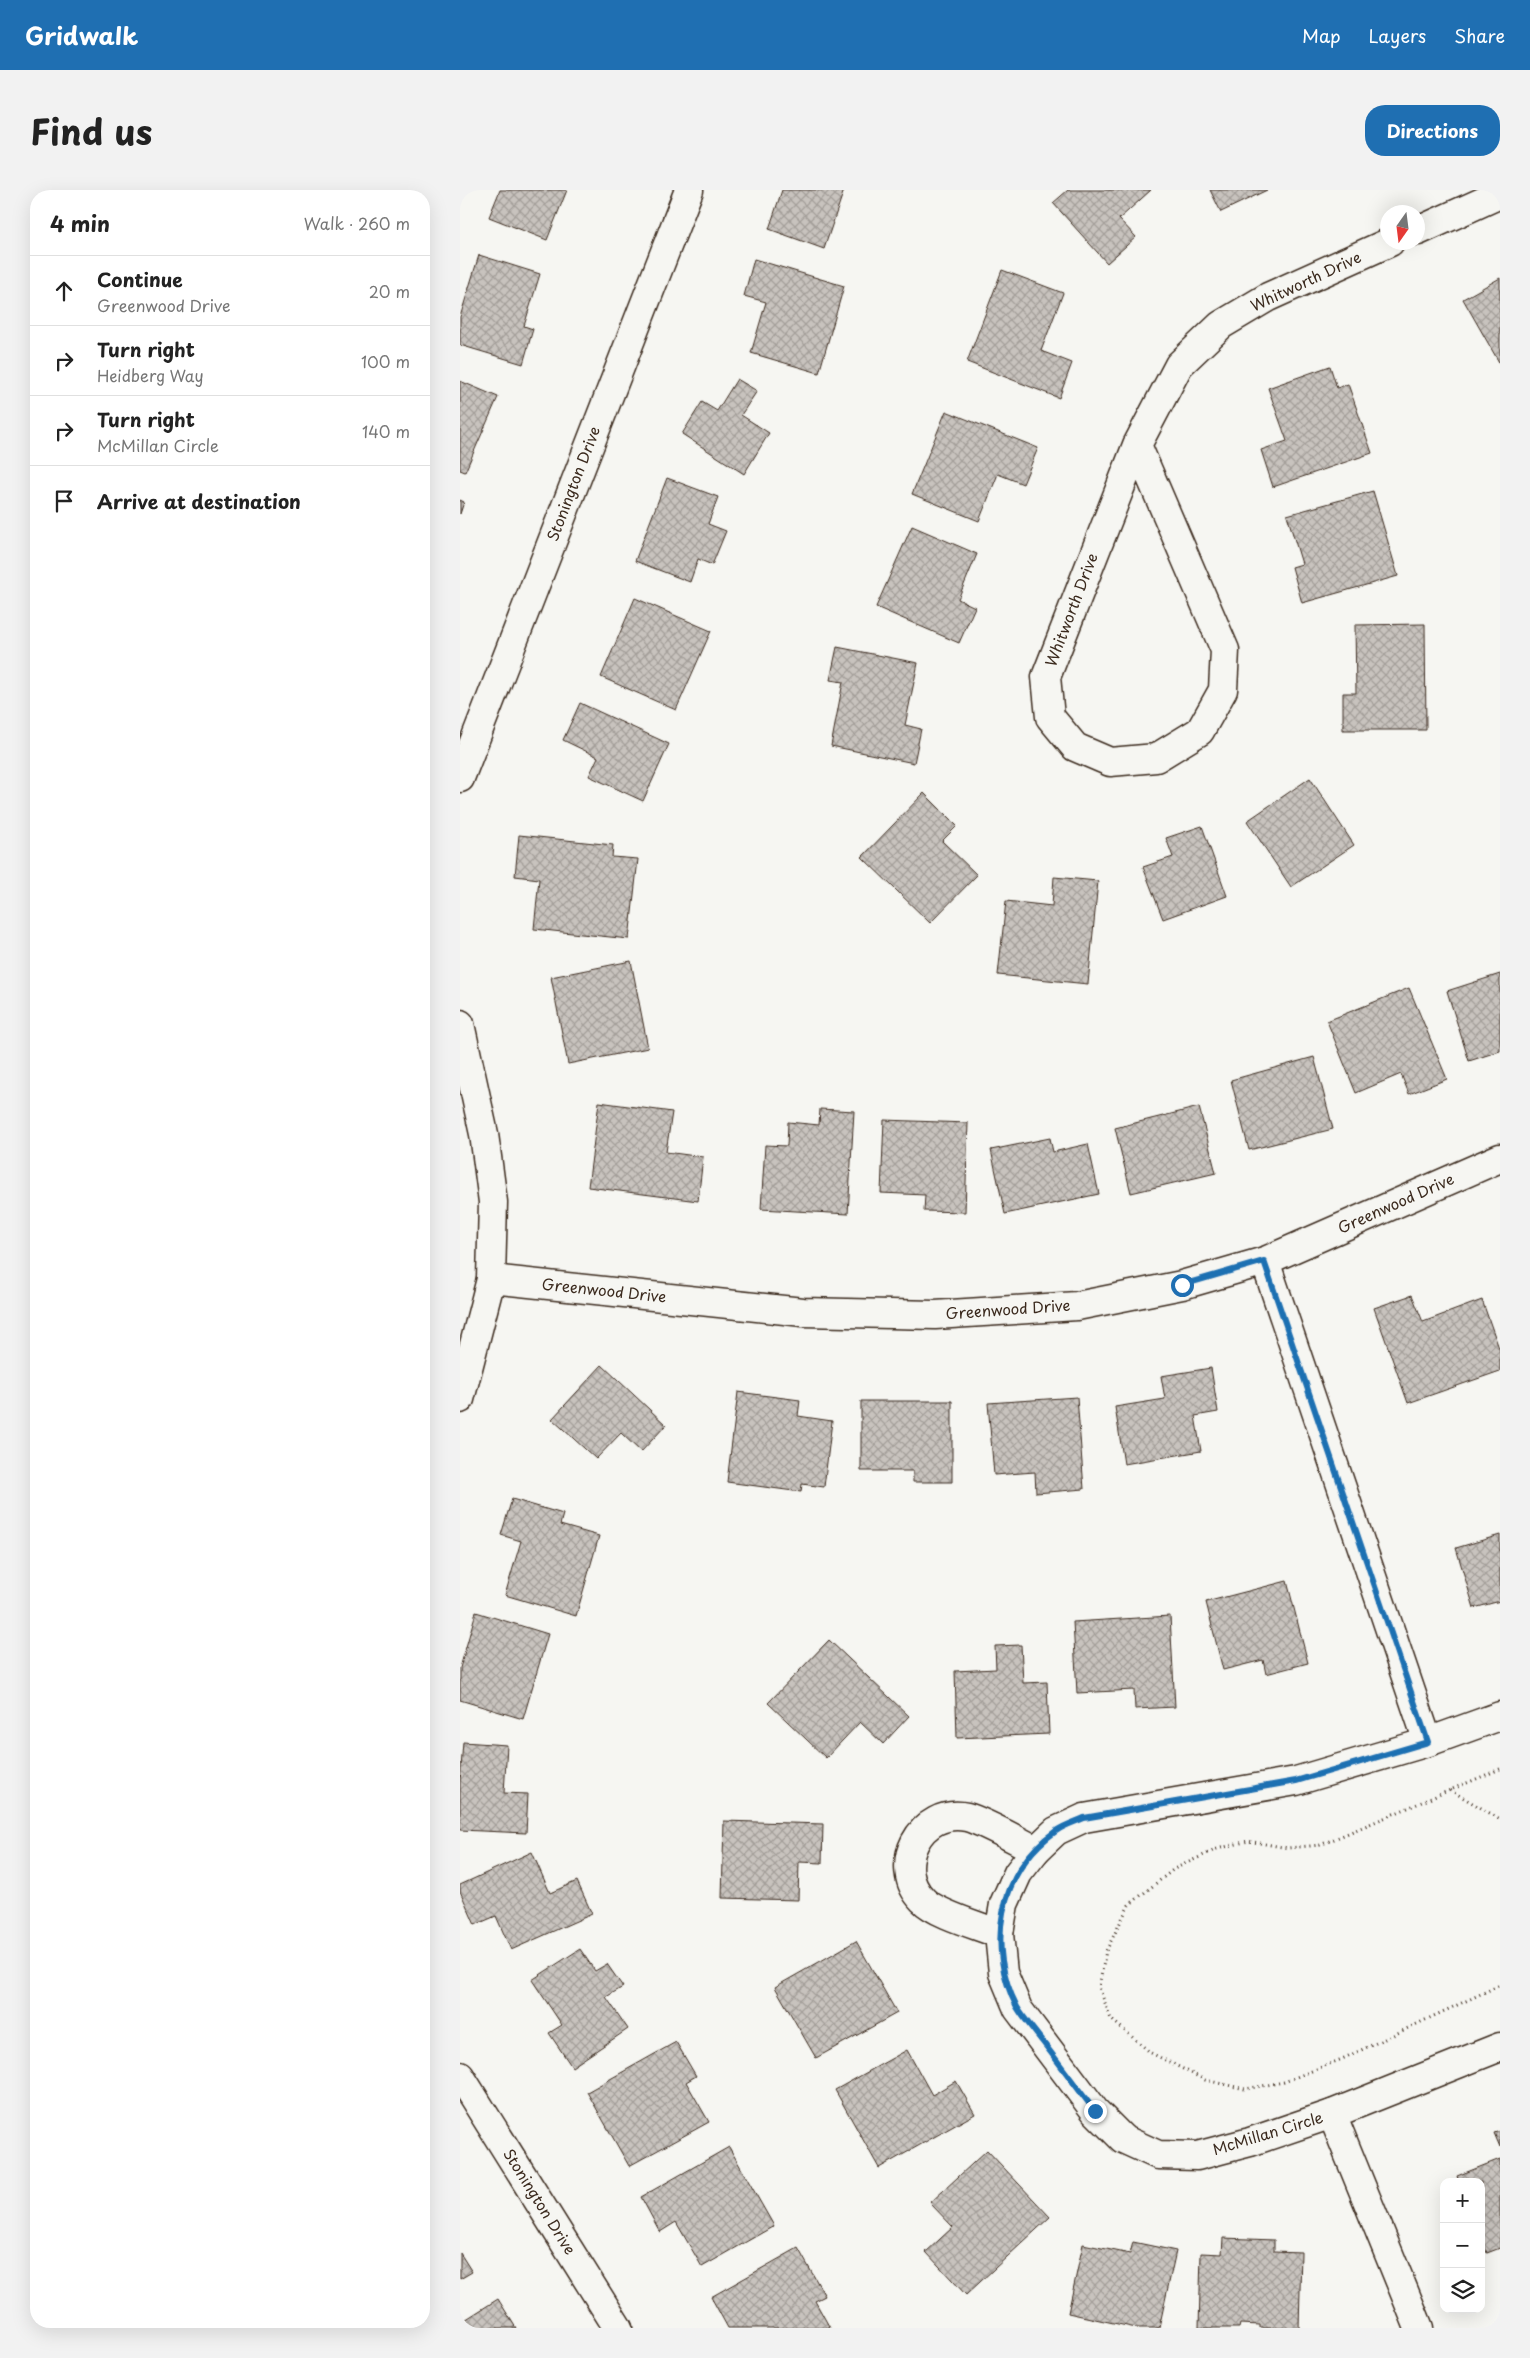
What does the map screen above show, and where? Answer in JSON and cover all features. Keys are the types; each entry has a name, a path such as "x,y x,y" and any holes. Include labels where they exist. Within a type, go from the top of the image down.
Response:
{"street":[{"name":"Stonington Drive","path":"460,778 689,190"},
{"path":"1425,228 1500,194"},
{"name":"Whitworth Drive","path":"1137,445 1225,650 1223,690 1200,731 1156,758 1110,762 1075,747 1050,717 1046,677 1137,445 1179,365 1220,325 1268,296 1380,246"},
{"path":"460,1024 484,1134 492,1202 491,1279 460,1399"},
{"name":"Greenwood Drive","path":"491,1279 803,1312 935,1315 1077,1306 1182,1285 1264,1261 1500,1158"},
{"path":"1264,1261 1428,1742"},
{"name":"McMillan Circle","path":"1500,1716 1428,1742 1296,1781 1084,1818 1056,1831 1036,1850 1018,1873 1004,1904 999,1934 1003,1972 1018,2009 1095,2111 1122,2139 1158,2155 1197,2156 1250,2142 1332,2114 1500,2047"},
{"path":"999,1934 937,1909 923,1901 914,1888 908,1873 908,1858 913,1842 923,1830 936,1821 951,1816 967,1818 1036,1850"},
{"name":"Stonington Drive","path":"460,2076 618,2328"},
{"name":"McMillan Circle","path":"1332,2114 1419,2328"}],"path":[{"path":"1500,1769 1320,1845 1288,1848 1248,1841 1217,1849 1174,1869 1129,1905 1106,1951 1099,1988 1111,2019 1151,2053 1206,2080 1245,2089 1284,2082 1342,2059 1500,1985"},
{"path":"1450,1790 1500,1819"}],"building":[{"path":"500,190 567,190 547,240 489,217"},
{"path":"782,190 844,190 824,249 769,229"},
{"path":"1068,190 1151,190 1119,219 1136,237 1107,263 1053,203"},
{"path":"1210,190 1267,190 1221,212"},
{"path":"479,255 540,274 524,326 533,329 523,364 460,345 460,317"},
{"path":"754,259 844,286 819,373 751,353 766,302 744,296"},
{"path":"1002,270 1063,293 1041,351 1072,363 1059,398 967,362"},
{"path":"1500,278 1500,364 1463,299"},
{"path":"1330,366 1337,388 1348,384 1372,453 1273,487 1261,450 1287,441 1268,388"},
{"path":"737,379 757,391 741,415 769,433 744,474 682,434 702,402 717,411"},
{"path":"460,381 498,397 465,472 460,470"},
{"path":"946,411 1038,448 1023,484 998,474 979,521 912,494"},
{"path":"667,478 718,497 708,524 726,531 712,565 698,559 690,582 635,561"},
{"path":"1373,491 1398,576 1302,603 1292,567 1302,564 1287,515"},
{"path":"460,500 464,502 460,514"},
{"path":"912,526 977,554 958,599 975,607 959,643 876,607"},
{"path":"635,598 711,631 676,710 601,677"},
{"path":"1425,624 1426,730 1343,730 1343,693 1356,693 1355,625"},
{"path":"837,647 918,663 905,725 921,729 914,763 831,746 843,682 830,680"},
{"path":"580,703 669,744 643,801 589,776 598,757 563,740"},
{"path":"1310,778 1354,845 1291,887 1247,821"},
{"path":"924,793 957,826 942,841 977,875 930,923 862,857"},
{"path":"1202,826 1227,896 1163,919 1143,867 1173,857 1166,838"},
{"path":"519,835 613,845 612,857 638,859 629,939 534,929 539,879 515,876"},
{"path":"1054,877 1098,881 1088,984 998,975 1006,901 1052,906"},
{"path":"631,961 648,1048 568,1064 551,977"},
{"path":"1500,974 1500,1051 1469,1061 1447,991"},
{"path":"1409,988 1447,1079 1409,1094 1401,1074 1356,1093 1327,1021"},
{"path":"1314,1057 1333,1129 1249,1150 1231,1080"},
{"path":"599,1102 672,1112 666,1152 703,1157 698,1201 588,1187"},
{"path":"1199,1107 1216,1173 1131,1193 1115,1128"},
{"path":"820,1109 854,1111 848,1214 761,1209 765,1145 787,1146 788,1122 819,1125"},
{"path":"884,1120 968,1123 965,1212 924,1211 925,1195 881,1193"},
{"path":"1050,1138 1053,1152 1088,1144 1099,1194 1005,1214 991,1150"},
{"path":"1412,1295 1423,1322 1482,1300 1500,1351 1500,1371 1408,1403 1374,1308"},
{"path":"602,1365 666,1425 641,1452 621,1433 596,1459 552,1419"},
{"path":"1211,1368 1218,1412 1195,1416 1201,1451 1124,1464 1115,1407 1165,1399 1161,1376"},
{"path":"738,1392 800,1400 798,1416 832,1421 824,1487 802,1484 801,1492 727,1482"},
{"path":"1077,1397 1084,1489 1036,1493 1035,1472 994,1475 988,1403"},
{"path":"861,1401 952,1401 952,1482 913,1482 913,1471 861,1471"},
{"path":"512,1499 563,1514 560,1525 599,1536 576,1616 505,1595 521,1541 501,1535"},
{"path":"1500,1535 1500,1601 1474,1608 1456,1548"},
{"path":"1287,1581 1308,1663 1266,1674 1263,1660 1223,1670 1206,1602"},
{"path":"476,1612 548,1634 523,1719 460,1700 460,1668"},
{"path":"1170,1616 1175,1707 1135,1709 1134,1690 1077,1693 1073,1622"},
{"path":"829,1640 909,1716 883,1744 860,1722 826,1758 768,1703"},
{"path":"1021,1645 1023,1683 1047,1682 1049,1734 957,1738 955,1671 996,1669 995,1646"},
{"path":"463,1742 507,1745 504,1793 528,1794 526,1833 460,1830 460,1781"},
{"path":"724,1821 823,1824 822,1863 799,1862 798,1900 722,1898"},
{"path":"532,1852 550,1893 577,1881 592,1914 511,1950 496,1916 475,1925 460,1891 460,1885"},
{"path":"856,1941 897,2013 816,2058 775,1987"},
{"path":"580,1949 595,1971 607,1964 623,1987 606,1997 628,2029 572,2067 549,2033 562,2025 532,1980"},
{"path":"676,2042 696,2076 686,2082 709,2122 629,2166 587,2092"},
{"path":"907,2050 932,2095 956,2081 975,2114 879,2168 835,2090"},
{"path":"1500,2131 1500,2147 1494,2133"},
{"path":"729,2147 774,2226 702,2267 676,2222 660,2232 641,2197"},
{"path":"987,2150 1050,2217 966,2295 926,2252 953,2227 930,2203"},
{"path":"1500,2159 1500,2248 1487,2253 1485,2248 1485,2178 1458,2178 1457,2176"},
{"path":"1223,2238 1274,2240 1274,2251 1301,2252 1299,2328 1260,2328 1260,2325 1240,2324 1239,2328 1199,2328 1201,2253 1222,2254"},
{"path":"1133,2242 1176,2251 1159,2328 1136,2328 1068,2313 1083,2244 1130,2254"},
{"path":"798,2248 825,2296 815,2301 830,2328 728,2328 711,2297"},
{"path":"460,2253 472,2272 460,2279"},
{"path":"498,2299 516,2328 460,2328 460,2323"}],"route":[{"path":"1095,2111 1018,2009 1003,1972 999,1934 1004,1904 1018,1873 1036,1850 1056,1831 1084,1818 1296,1781 1428,1742 1264,1261 1182,1285"}]}
